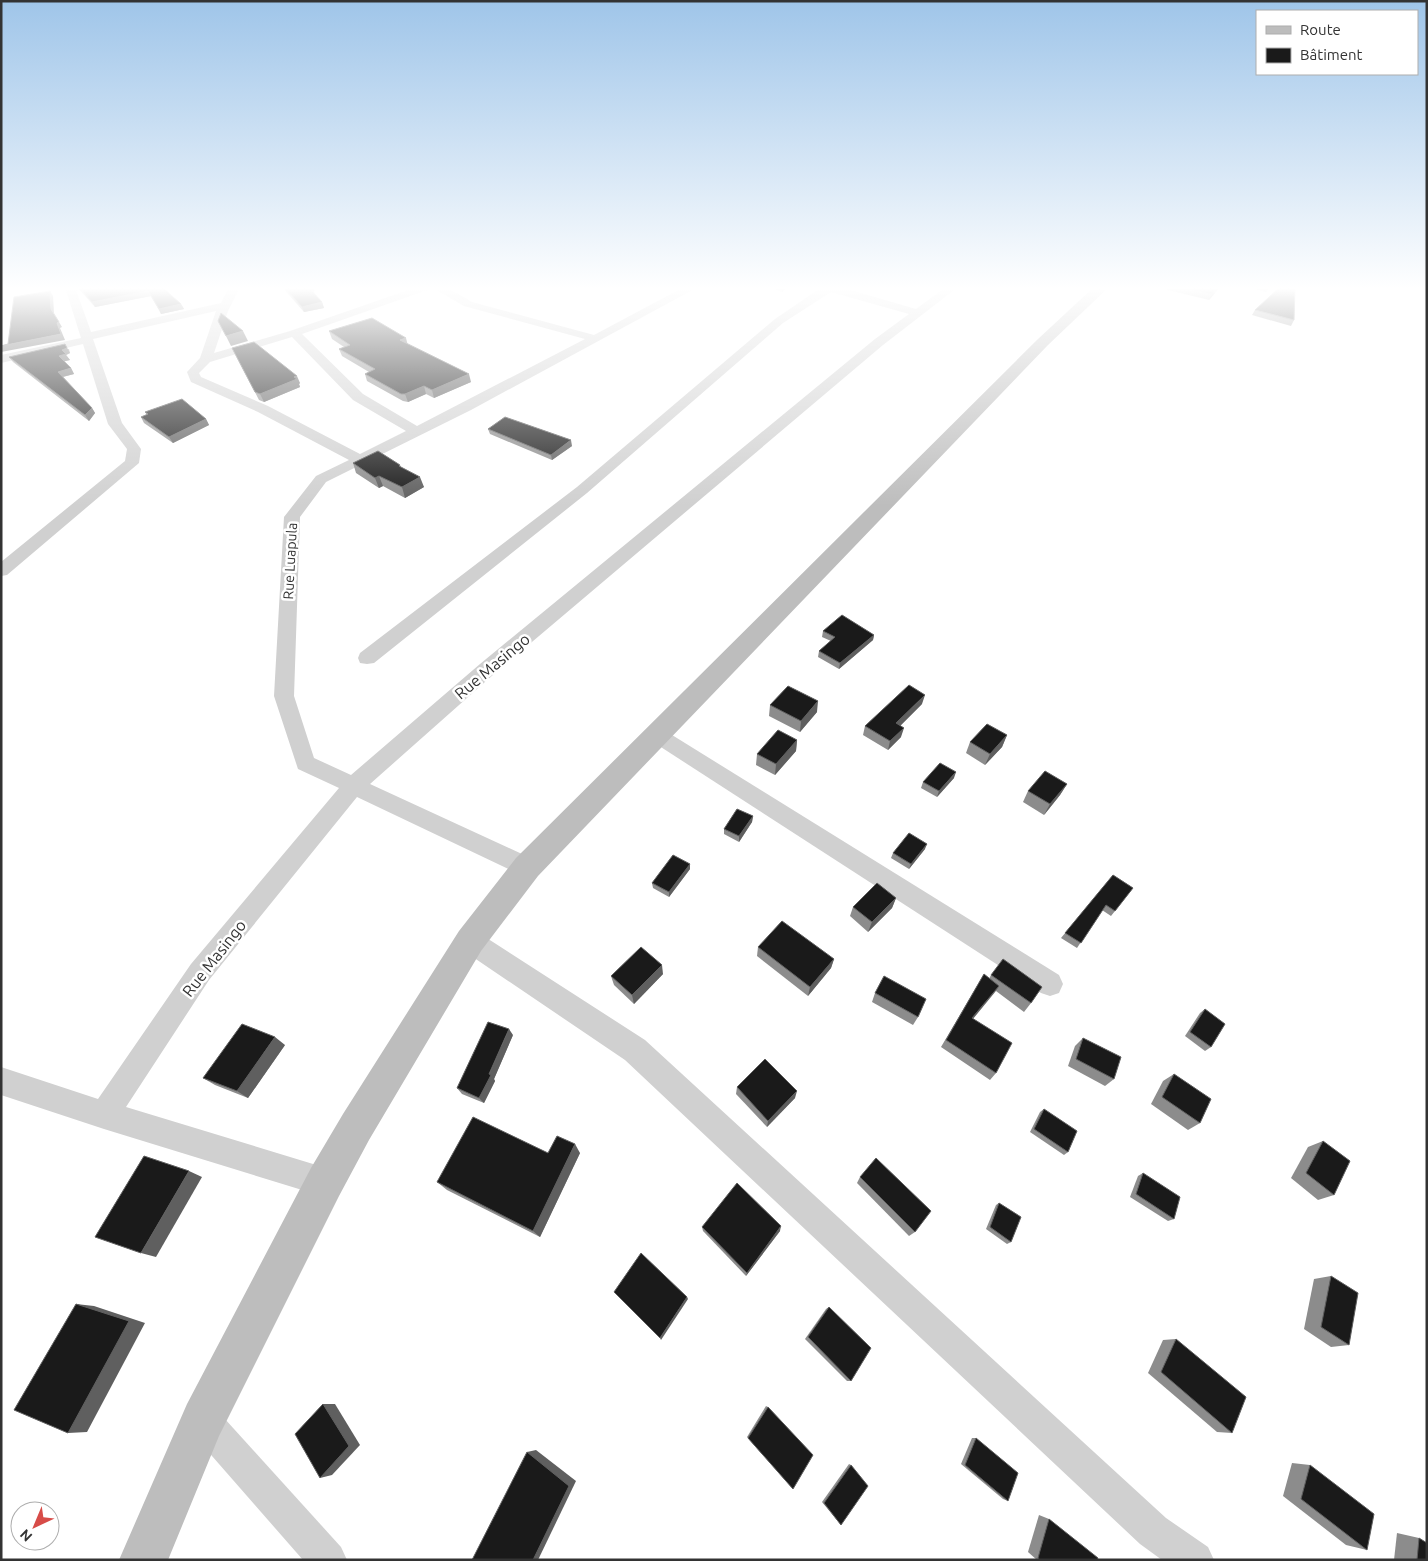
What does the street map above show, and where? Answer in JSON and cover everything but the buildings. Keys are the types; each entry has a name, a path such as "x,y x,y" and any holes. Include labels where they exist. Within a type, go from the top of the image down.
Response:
{"main road":[{"path":"143,1560 203,1420 325,1182 356,1127 470,941 527,867 1025,360"}],"street":[{"path":"2,565 132,463 134,449 115,424 93,360"},
{"path":"205,360 193,372 194,379 263,409 360,460"},
{"path":"321,360 358,397 417,432"},
{"name":"Rue Luapula","path":"527,867 305,763 284,696 292,517 321,479 417,432 552,360"},
{"path":"367,658 582,490 734,360"},
{"name":"Rue Masingo","path":"104,1115 200,972 353,786 487,669 858,360"},
{"path":"657,735 780,814 894,883 1050,984"},
{"path":"470,941 635,1050 1153,1531 1195,1560"},
{"path":"1,1081 104,1115 325,1182"},
{"path":"203,1420 328,1560"}]}
